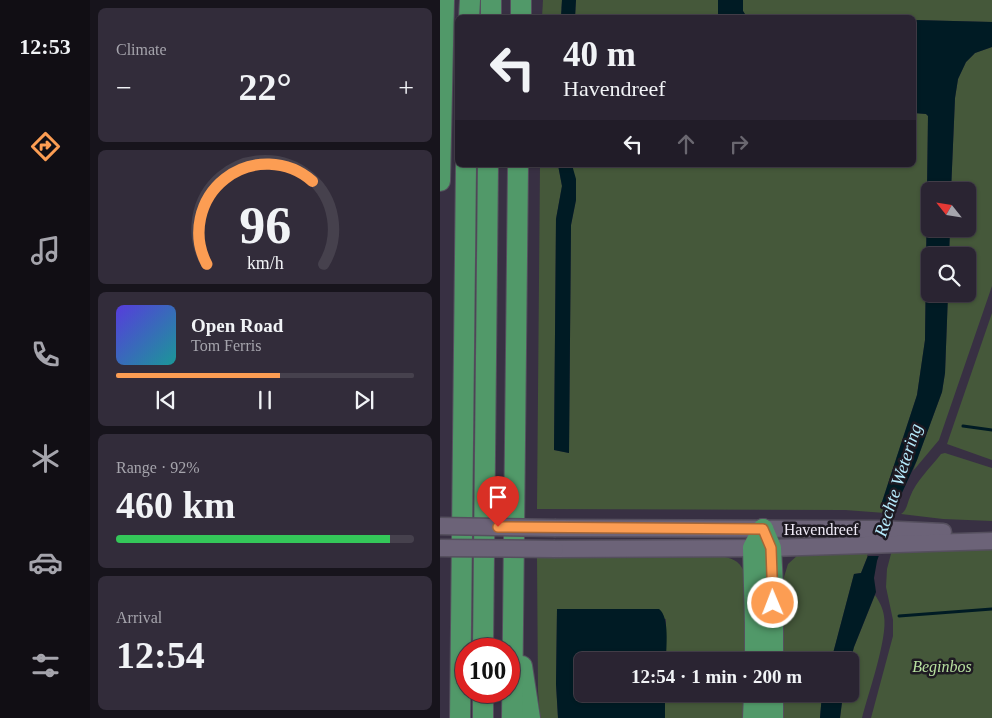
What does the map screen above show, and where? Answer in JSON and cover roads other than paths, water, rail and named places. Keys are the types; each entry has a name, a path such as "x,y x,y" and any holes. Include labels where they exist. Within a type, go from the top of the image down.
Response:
{"highway":[{"path":"440,181 444,0"},
{"path":"469,15 470,0"},
{"path":"491,0 491,15"},
{"path":"521,0 521,15"},
{"path":"460,718 466,167"},
{"path":"483,638 488,167"},
{"path":"512,718 518,167"},
{"path":"755,652 755,624 763,529"},
{"path":"762,548 773,586 773,652"},
{"path":"513,607 530,718"},
{"path":"753,718 754,702"},
{"path":"773,702 773,718"},
{"path":"482,718 483,703"}],"main road":[{"name":"Havendreef","path":"440,526 763,529 992,541"},
{"name":"Havendreef","path":"440,548 762,548 874,536"},
{"name":"Havendreef","path":"892,537 992,537"}],"water":[{"path":"562,0 576,0 575,15 561,15"},
{"path":"718,0 743,0 743,11 746,15 718,15"},
{"path":"916,20 992,22 992,47 975,53 966,62 958,79 955,98 951,182 927,182 928,116 916,113"},
{"path":"558,167 573,167 576,179 576,200 571,225 569,453 554,450 556,219 562,186"},
{"path":"926,238 950,238 949,247 926,247"},
{"name":"Rechte Wetering","path":"926,302 948,302 945,373 942,392 917,460 896,506 877,561 874,578 876,592 853,652 833,652 854,574 861,573 885,513 885,507 881,505 917,395 925,340"},
{"path":"557,609 659,609 662,613 666,626 666,652 574,652 574,702 665,702 665,718 558,718 556,684"},
{"path":"821,702 842,702 840,718 820,718"}],"waterway":[{"path":"963,426 992,430"},
{"path":"899,616 992,609"}],"park label":[{"name":"Beginbos","path":"942,666"}]}
